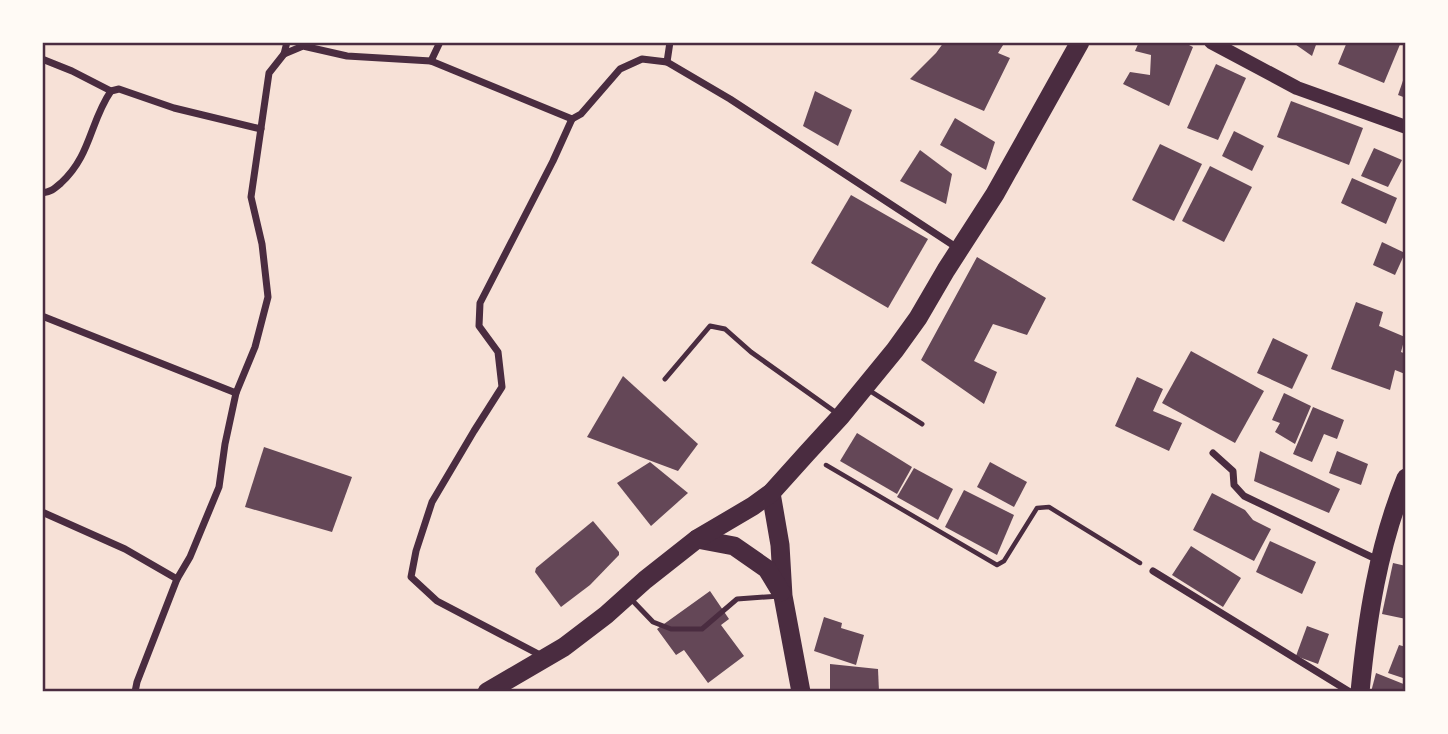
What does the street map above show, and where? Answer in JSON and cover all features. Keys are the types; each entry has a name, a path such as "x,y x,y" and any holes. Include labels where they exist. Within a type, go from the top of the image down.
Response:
{"highway":[{"path":"487,692 565,648 697,539 771,493 841,416 918,318 995,194 1080,42"},
{"path":"1360,692 1370,604 1379,561 1406,478"},
{"path":"771,493 780,545 783,596 801,692"},
{"path":"697,539 734,546 766,569 783,596"}],"main road":[{"path":"1211,42 1297,88 1406,127"}],"street":[{"path":"135,692 136,682 177,579 190,557 219,487 236,393 255,348 268,297 262,244 251,197 270,73 284,54 287,42"},
{"path":"430,61 440,42"},
{"path":"667,62 670,42"},
{"path":"284,54 303,46 347,55 430,61 572,119"},
{"path":"42,59 111,91"},
{"path":"547,659 437,601 411,577 416,551 432,502 502,387 498,352 479,326 480,303 572,119 580,114 620,69 642,59 667,62 742,106 959,249"},
{"path":"42,193 51,192 71,174 88,146 103,102 111,91 119,89 174,108 261,129"},
{"path":"42,316 236,393"},
{"path":"1213,453 1233,471 1234,485 1244,496 1379,561"},
{"path":"42,512 125,549 177,579"},
{"path":"1153,570 1350,692"}],"lane":[{"path":"665,379 710,326 725,330 751,352 841,416"},
{"path":"864,387 922,424"},
{"path":"628,595 653,622 671,629 702,629 737,600 783,596"}],"path":[{"path":"807,453 997,565 1004,561 1037,508 1049,507 1153,570"}],"building":[{"path":"944,42 1005,42 998,53 1010,58 984,111 910,79"},
{"path":"1139,42 1183,42 1193,47 1169,106 1123,84 1130,72 1150,75 1151,55 1135,51"},
{"path":"1292,42 1317,42 1312,56"},
{"path":"1347,42 1401,42 1384,83 1338,64"},
{"path":"1216,64 1246,78 1218,140 1187,128"},
{"path":"1406,72 1406,98 1398,95"},
{"path":"815,91 852,110 838,146 803,126"},
{"path":"1291,101 1363,128 1349,165 1277,137"},
{"path":"955,118 995,142 986,170 940,145"},
{"path":"1234,131 1264,146 1252,171 1222,156"},
{"path":"1160,144 1202,164 1174,221 1132,200"},
{"path":"1374,148 1402,160 1388,187 1361,176"},
{"path":"920,150 952,174 946,204 900,181"},
{"path":"1210,166 1252,187 1224,242 1182,221"},
{"path":"1352,178 1397,198 1386,224 1341,203"},
{"path":"851,195 928,239 888,308 811,263"},
{"path":"1382,242 1405,253 1395,275 1373,265"},
{"path":"977,257 1046,298 1027,335 993,324 974,361 997,372 984,404 921,360"},
{"path":"1356,302 1383,312 1379,326 1405,337 1401,352 1406,354 1406,372 1405,374 1395,370 1390,390 1331,369"},
{"path":"1273,338 1308,355 1292,389 1257,373"},
{"path":"1191,351 1264,391 1235,443 1162,403"},
{"path":"623,376 698,444 678,471 587,437"},
{"path":"1137,377 1163,389 1153,411 1182,423 1169,451 1115,426"},
{"path":"1284,393 1311,406 1295,444 1275,432 1280,423 1272,420"},
{"path":"1313,407 1344,420 1337,439 1324,434 1312,462 1293,454"},
{"path":"857,433 912,467 897,494 840,461"},
{"path":"264,447 352,477 332,532 245,507"},
{"path":"1260,451 1340,489 1329,513 1254,481"},
{"path":"1337,451 1368,464 1361,485 1329,473"},
{"path":"650,462 688,493 651,526 617,483"},
{"path":"990,462 1027,482 1014,507 977,487"},
{"path":"914,468 953,489 938,520 897,497"},
{"path":"964,490 1014,515 997,555 945,527"},
{"path":"1212,493 1245,510 1253,520 1271,529 1254,561 1193,530"},
{"path":"593,521 619,555 590,585 561,607 535,572 536,568"},
{"path":"1270,541 1316,562 1302,594 1256,572"},
{"path":"1191,546 1241,578 1223,607 1172,575"},
{"path":"1393,563 1406,566 1406,619 1382,614"},
{"path":"710,591 729,619 721,625 744,656 708,683 684,650 676,655 657,629"},
{"path":"824,617 842,623 841,628 864,635 856,665 814,651"},
{"path":"1307,626 1329,634 1318,664 1296,656"},
{"path":"1399,645 1406,647 1406,679 1388,673"},
{"path":"830,664 878,669 879,692 830,691"},
{"path":"1376,673 1406,685 1406,692 1371,692"}]}
